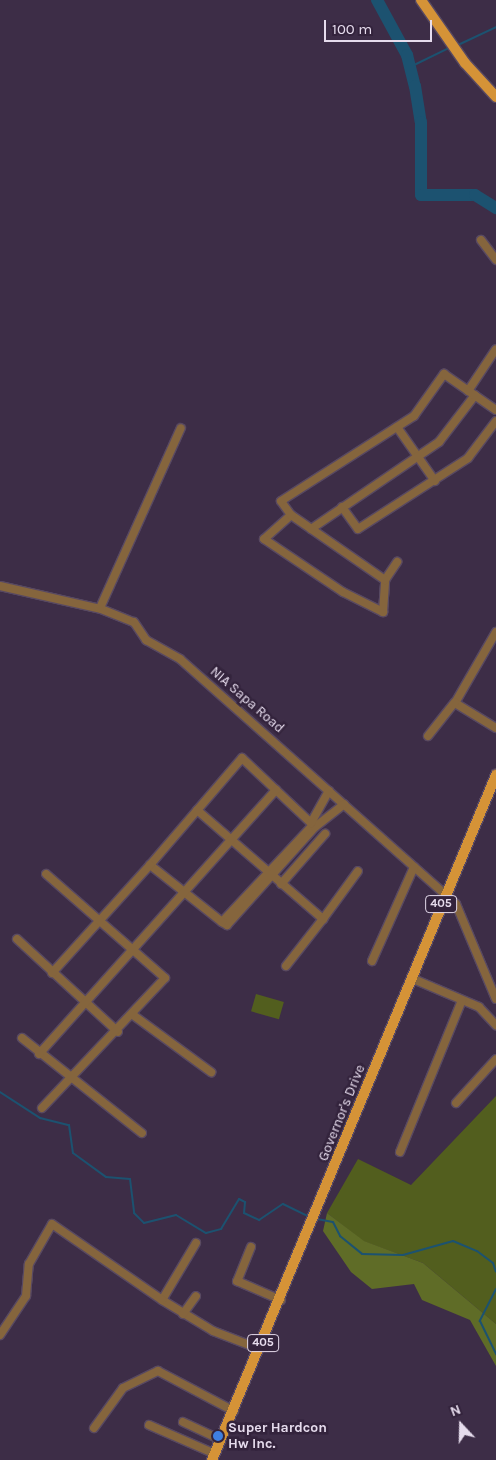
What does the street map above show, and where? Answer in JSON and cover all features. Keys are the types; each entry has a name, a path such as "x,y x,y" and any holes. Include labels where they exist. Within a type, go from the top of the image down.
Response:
{"main road":[{"path":"422,0 454,47 496,97"},
{"name":"Governor's Drive","path":"214,1457 317,1214 411,978 496,775"}],"street":[{"path":"481,240 496,260"},
{"path":"468,390 493,361 496,350"},
{"path":"385,580 291,515 281,501 414,416 444,374 496,410"},
{"path":"311,530 439,442 475,395"},
{"path":"342,507 358,530 436,481 468,458 496,420"},
{"path":"397,427 436,481"},
{"path":"100,608 181,428"},
{"path":"291,515 264,539 343,592 383,612 385,580 397,562"},
{"name":"NIA Sapa Road","path":"0,586 100,608 134,622 146,640 180,659 414,867 446,893 475,941 496,999"},
{"path":"428,736 456,702 496,632"},
{"path":"456,702 496,728"},
{"path":"52,973 150,866 242,758 313,825"},
{"path":"39,1054 185,894 276,790"},
{"path":"313,825 329,791"},
{"path":"150,866 227,925 313,825 344,804"},
{"path":"197,810 269,874 324,919"},
{"path":"281,884 325,834"},
{"path":"372,961 414,867"},
{"path":"286,966 324,919 358,871"},
{"path":"42,1108 118,1032 165,978 46,874"},
{"path":"17,940 118,1032"},
{"path":"411,978 479,1007 496,1025"},
{"path":"400,1152 462,1000"},
{"path":"133,1015 210,1072"},
{"path":"22,1038 39,1054 142,1133"},
{"path":"456,1104 496,1059"},
{"path":"0,1335 26,1296 29,1264 52,1224 183,1314 260,1349"},
{"path":"162,1300 196,1243"},
{"path":"251,1247 237,1281 281,1300"},
{"path":"183,1314 196,1296"},
{"path":"94,1428 123,1388 158,1371 234,1411"},
{"path":"183,1422 221,1440"},
{"path":"149,1425 214,1457"}],"green space":[{"path":"256,994 284,1002 279,1019 251,1011"},
{"path":"496,1096 496,1324 423,1263 363,1241 327,1213 358,1159 411,1185"},
{"path":"327,1213 364,1241 423,1263 496,1324 496,1366 470,1320 422,1300 414,1284 372,1289 351,1272 323,1231"}],"waterway":[{"path":"377,0 407,55 415,86 421,122 421,195 475,195 496,208"},
{"path":"458,45 496,27"},
{"path":"410,67 449,48"},
{"path":"0,1092 40,1118 69,1125 73,1153 106,1177 130,1179 134,1213 144,1223 176,1215 206,1233 221,1229 239,1199 245,1202 244,1213 259,1220 283,1204 310,1217"},
{"path":"317,1219 333,1222 340,1236 362,1254 403,1255 453,1241 477,1251 493,1263 496,1272"},
{"path":"496,1289 480,1321 496,1354"}],"place":[{"name":"Super Hardcon Hw Inc.","path":"218,1436"}]}
